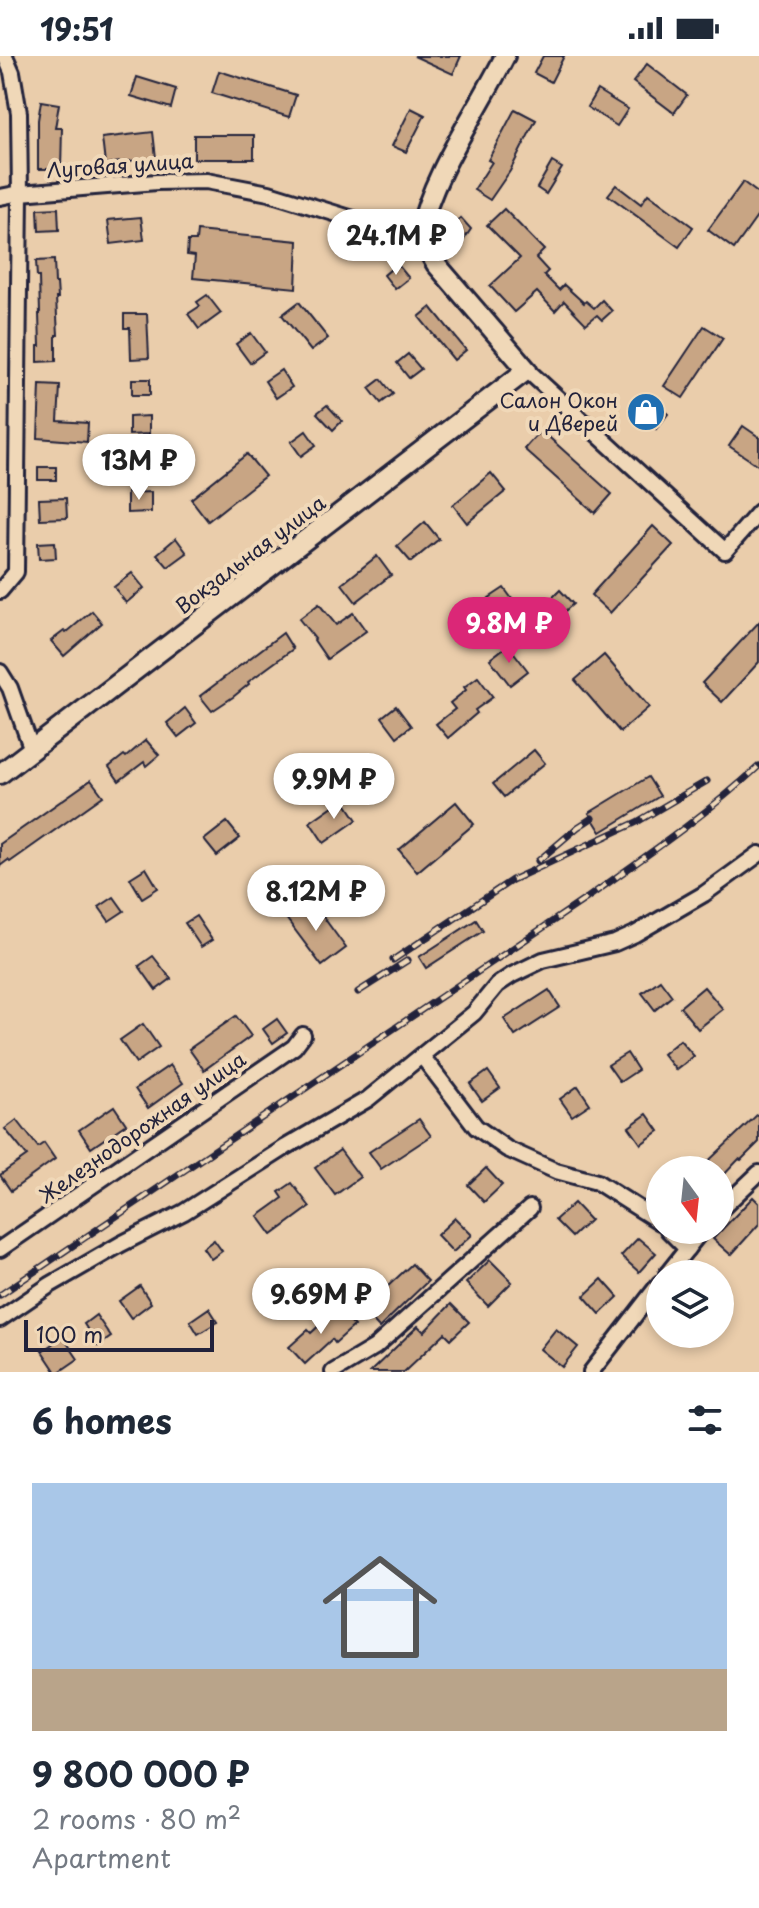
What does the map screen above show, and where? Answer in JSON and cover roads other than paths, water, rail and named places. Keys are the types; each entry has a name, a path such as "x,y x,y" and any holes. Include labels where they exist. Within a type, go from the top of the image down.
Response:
{"street":[{"path":"0,591 16,572 20,193 19,113 12,72 5,56"},
{"path":"505,56 436,181 424,209 419,235 436,264 527,370 725,551 759,512"},
{"name":"Луговая улица","path":"0,197 157,182 206,181 269,193 389,230 419,235"},
{"name":"Вокзальная улица","path":"0,774 527,370"},
{"path":"0,672 10,688 32,750"},
{"path":"0,1319 50,1285 184,1212 368,1099 474,1013 497,985 512,975 543,960 615,943 635,934 704,894 759,854"},
{"name":"Железнодорожная улица","path":"0,1249 294,1047 303,1035"},
{"path":"422,1056 476,1127 507,1149 556,1171 597,1182 646,1213"},
{"path":"734,1197 759,1173"},
{"path":"333,1372 375,1347 530,1208"},
{"path":"682,1244 687,1249"},
{"path":"678,1260 691,1244"},
{"path":"591,1372 646,1301"}],"railway":[{"path":"0,1295 587,898 697,818 759,766"},
{"path":"393,960 512,880 637,822 707,781"},
{"path":"538,861 592,818"},
{"path":"358,992 408,960"}],"place":[{"name":"Салон Окон и Дверей","path":"646,412"}]}
